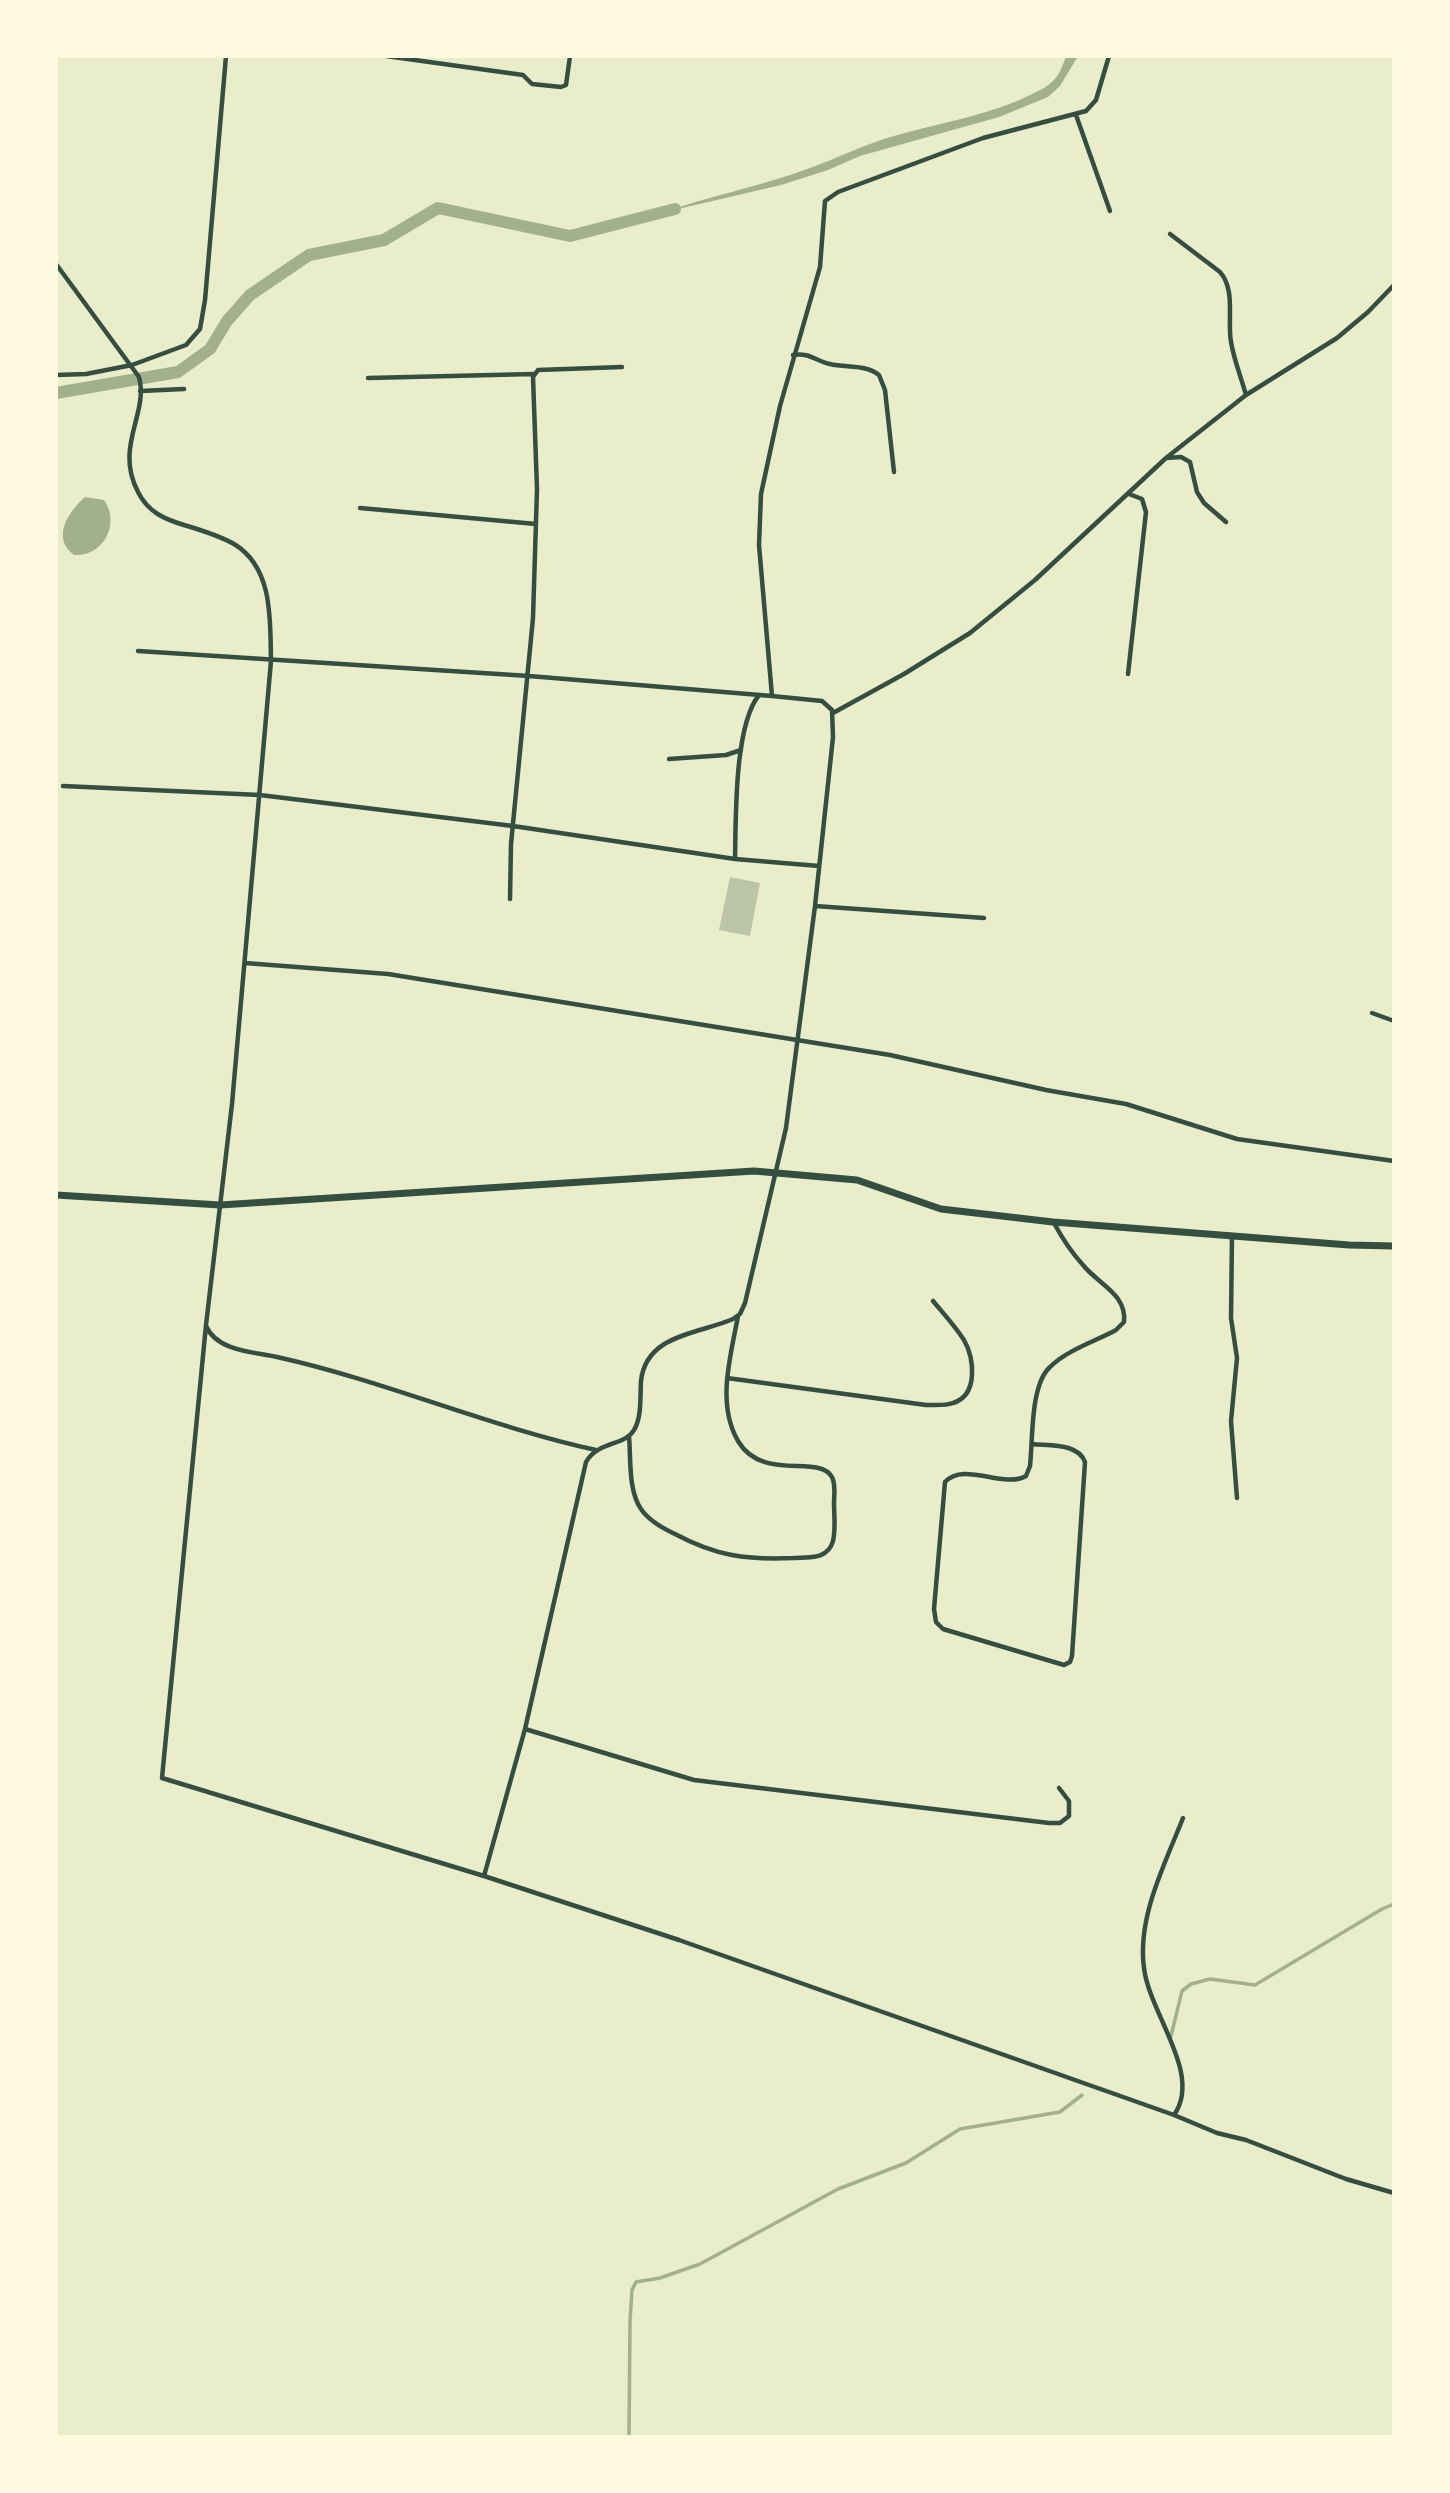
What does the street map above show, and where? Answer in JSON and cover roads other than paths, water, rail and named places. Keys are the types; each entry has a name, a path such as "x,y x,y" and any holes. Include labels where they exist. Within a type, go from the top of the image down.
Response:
{"main road":[{"path":"56,1195 220,1205 726,1172 774,1172 857,1180 941,1209 1053,1222 1349,1245 1394,1246"}],"street":[{"path":"56,375 132,365 186,345 197,335 202,324 226,56"},
{"path":"386,56 523,75 530,84 561,87 566,85 570,56"},
{"path":"772,696 758,524 768,455 793,355 820,267 823,209 828,197 983,138 1086,111 1096,100 1109,56"},
{"path":"1076,115 1110,211"},
{"path":"1170,234 1220,272 1225,279 1231,342 1246,395"},
{"path":"56,264 139,377 140,391 129,463 137,491 159,516 237,546 247,555 260,575 268,600 271,661 245,963 206,1325 162,1778 484,1876 692,1945 1174,2115 1217,2133 1246,2140 1346,2179 1394,2193"},
{"path":"833,713 912,670 971,633 1004,607 1166,458 1246,395 1337,338 1394,285"},
{"path":"793,355 805,354 827,363 862,367 879,375 885,390 894,472"},
{"path":"368,378 534,374 538,370 622,367"},
{"path":"510,899 513,826 528,676 536,524 534,374"},
{"path":"140,391 184,389"},
{"path":"1166,458 1181,457 1188,460 1197,492 1226,522"},
{"path":"1128,674 1146,512 1142,499 1129,494"},
{"path":"359,508 536,524"},
{"path":"138,651 528,676 772,696 822,701 830,706 833,713 833,737 815,906 786,1128 745,1303 738,1316 726,1395 736,1439 750,1455 777,1466 823,1469 832,1478 833,1540 824,1554 814,1557 740,1558 700,1548 647,1517 636,1497 629,1436"},
{"path":"735,859 741,750 750,710 760,695"},
{"path":"669,759 726,755 741,750"},
{"path":"63,786 260,796 513,826 735,859 819,866"},
{"path":"815,906 984,918"},
{"path":"245,963 388,974 890,1055 1046,1090 1126,1104 1237,1139 1394,1161"},
{"path":"1372,1013 1394,1021"},
{"path":"1032,1444 1074,1450 1081,1454 1085,1462 1072,1656 1070,1662 1064,1665 948,1631 934,1619 945,1482 949,1477 959,1475 1023,1478 1030,1466 1032,1444 1037,1396 1042,1377 1050,1366 1122,1325 1123,1308 1118,1298 1084,1268 1053,1222"},
{"path":"1232,1235 1231,1318 1237,1362 1231,1421 1237,1499"},
{"path":"727,1378 926,1405 952,1404 958,1401 969,1387 971,1360 965,1342 933,1301"},
{"path":"484,1876 525,1729 583,1468 596,1450 629,1436 637,1423 643,1371 652,1354 673,1339 738,1316"},
{"path":"206,1325 215,1338 234,1348 334,1370 551,1440 596,1450"},
{"path":"525,1729 694,1780 721,1785 1049,1823 1060,1823 1069,1816 1069,1801 1059,1788"},
{"path":"1174,2115 1183,2097 1182,2074 1147,1985 1143,1944 1155,1891 1183,1818"}],"waterway":[{"path":"56,393 178,372 210,349 227,321 250,295 309,255 384,240 438,208 570,236 675,209"},
{"path":"1171,2036 1182,1991 1191,1984 1210,1979 1255,1985 1394,1904"},
{"path":"629,2437 630,2321 632,2290 636,2282 660,2278 700,2264 838,2189 906,2163 960,2129 1060,2112 1082,2095"}]}
